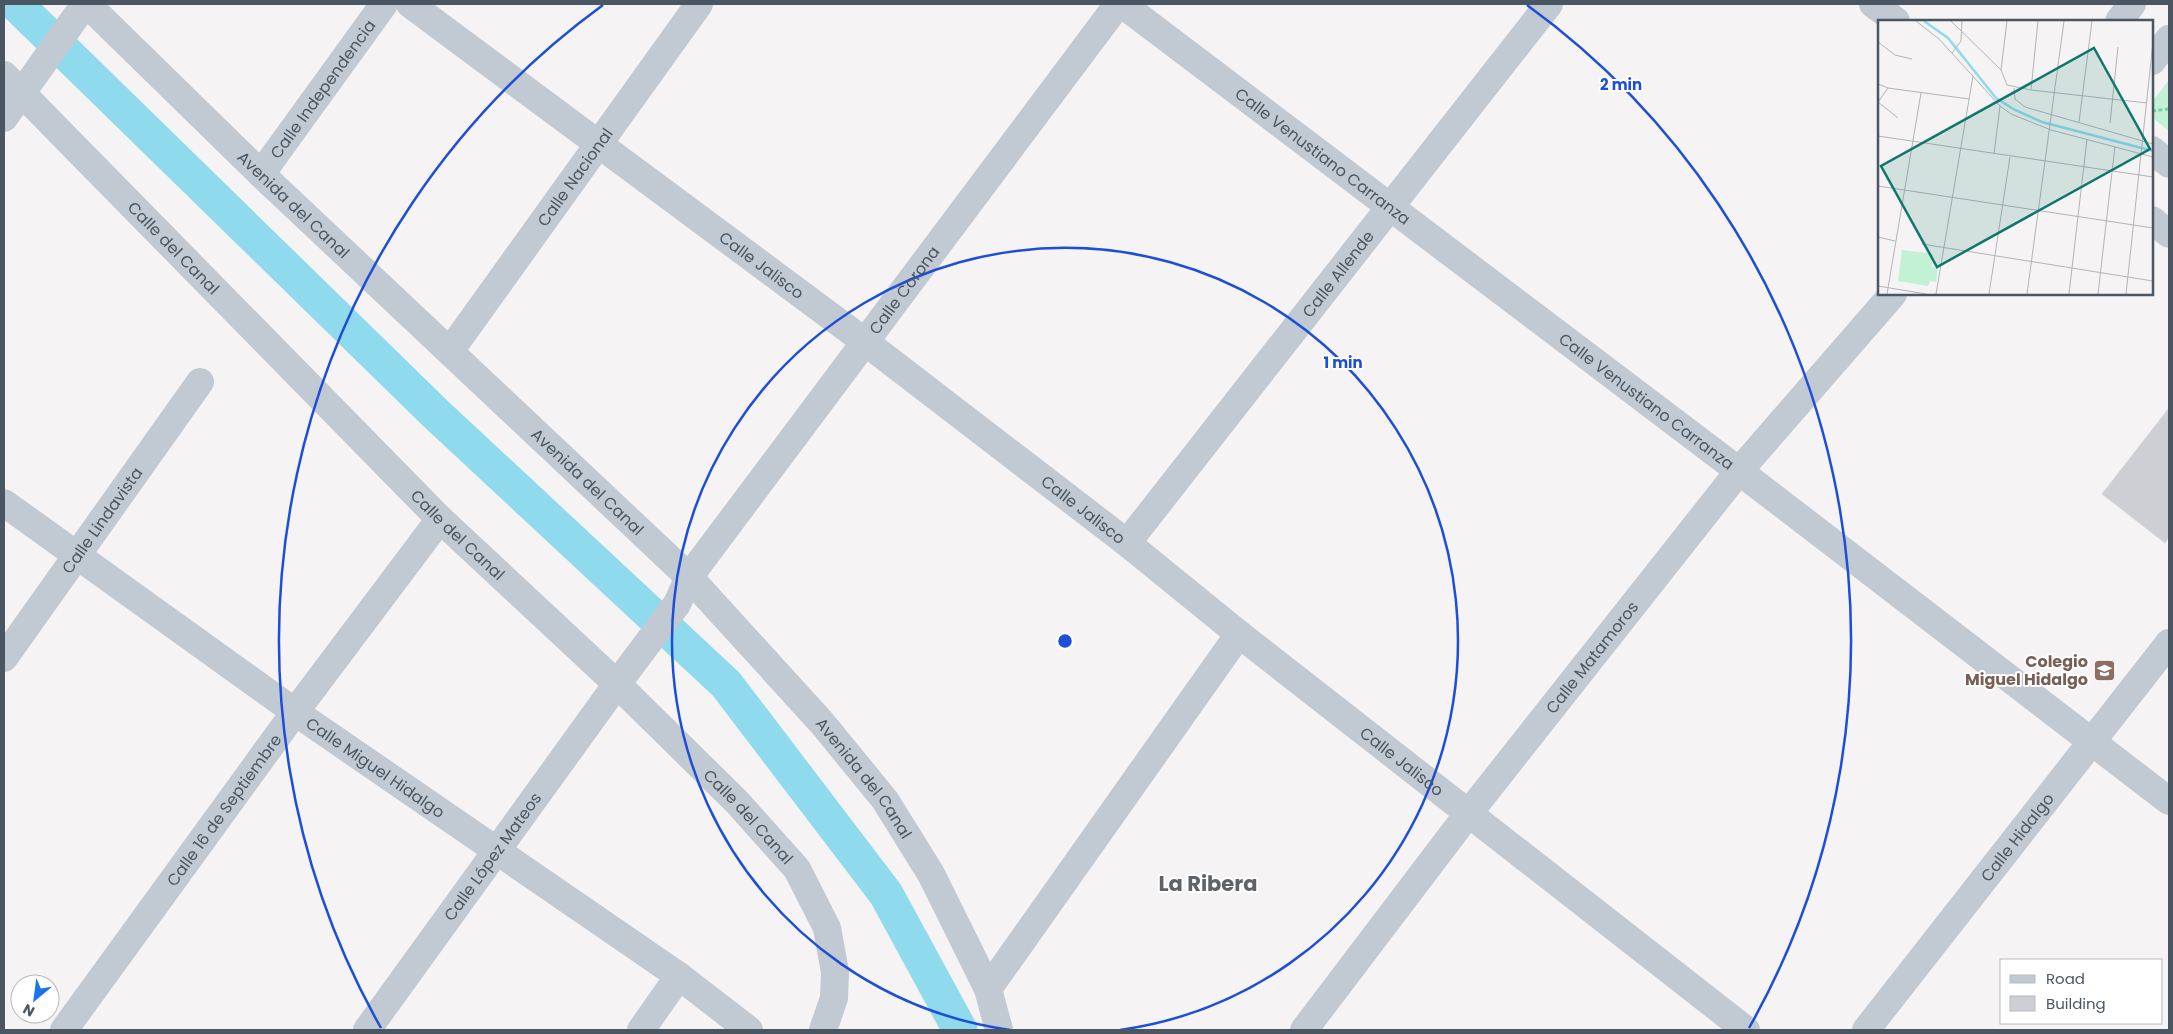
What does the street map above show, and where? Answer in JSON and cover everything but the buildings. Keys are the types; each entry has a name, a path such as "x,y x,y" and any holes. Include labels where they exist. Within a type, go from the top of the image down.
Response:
{"street":[{"name":"Calle Independencia","path":"261,174 384,4"},
{"name":"Calle Jalisco","path":"410,4 864,342 1127,543 1239,634 1746,1030"},
{"name":"Calle Nacional","path":"450,351 699,4"},
{"name":"Calle Corona","path":"677,604 689,576 1118,4"},
{"name":"Calle Venustiano Carranza","path":"1122,4 1739,471 2169,801"},
{"name":"Calle Allende","path":"1127,543 1549,4"},
{"path":"1873,4 1895,20"},
{"path":"2120,20 2132,4"},
{"name":"Avenida del Canal","path":"83,8 689,576 822,723 885,800 931,874 988,989 999,1030"},
{"path":"4,118 13,84 44,62 83,8"},
{"path":"2153,61 2169,39"},
{"name":"Calle del Canal","path":"13,84 440,519 625,673 797,869 827,928 835,972 834,998 823,1030"},
{"path":"2153,151 2169,164"},
{"path":"2153,221 2169,234"},
{"name":"Calle Matamoros","path":"1304,1030 1468,814 1739,471 1892,295"},
{"name":"Calle Lindavista","path":"4,658 200,382"},
{"name":"Calle Miguel Hidalgo","path":"4,503 295,712 679,976 749,1030"},
{"name":"Calle 16 de Septiembre","path":"64,1030 295,712 440,519"},
{"name":"Calle López Mateos","path":"367,1030 677,604"},
{"path":"988,989 1239,634"},
{"name":"Calle Hidalgo","path":"1866,1030 2169,643"},
{"path":"641,1030 679,976"}],"path":[{"path":"2153,111 2169,109"}],"green space":[{"path":"2169,80 2169,131 2154,119 2153,101"}],"waterway":[{"path":"16,4 436,414 726,684 886,894 960,1030"}],"place":[{"name":"Colegio Miguel Hidalgo","path":"2104,670"}],"district":[{"name":"La Ribera","path":"1208,883"}]}
